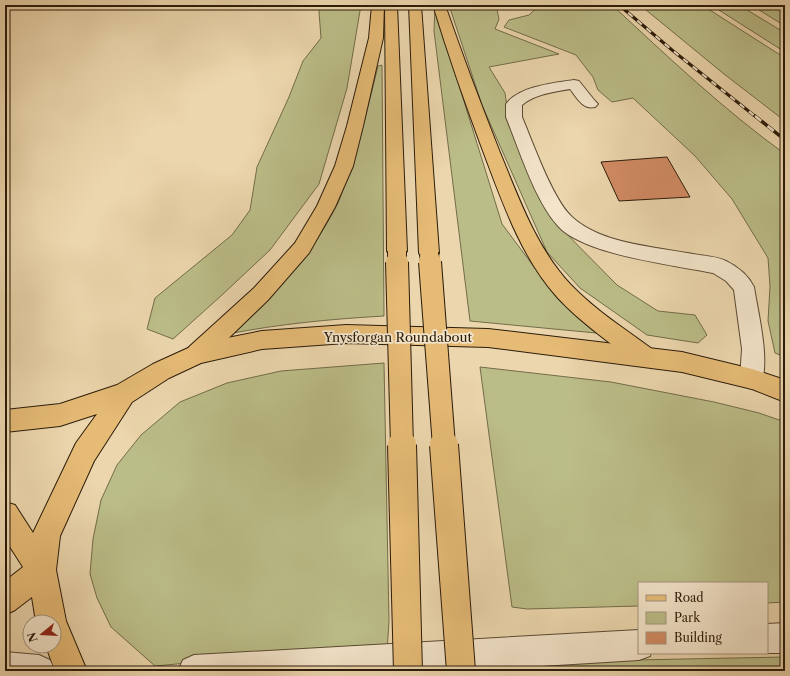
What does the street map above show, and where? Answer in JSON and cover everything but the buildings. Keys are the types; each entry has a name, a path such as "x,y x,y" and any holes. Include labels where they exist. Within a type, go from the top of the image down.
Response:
{"main road":[{"path":"197,354 260,294 302,248 326,207 344,166 355,126 376,38 378,5"},
{"path":"391,5 408,671"},
{"path":"415,5 429,253 461,671"},
{"path":"439,5 475,109 516,214 545,267 564,290 588,312 644,356"},
{"name":"Ynysforgan Roundabout","path":"50,614 42,570 46,535 85,452 124,394 161,371 197,354 262,340 346,334 488,338 644,356 709,367 752,379 785,391"},
{"path":"5,421 60,415 124,394"},
{"path":"5,515 42,570 5,600"},
{"path":"62,648 71,671"}],"lane":[{"path":"590,104 574,84 549,88 524,96 514,104 514,117 548,198 565,222 591,239 624,248 718,266 733,275 744,287 753,349 752,379"},
{"path":"768,639 785,638"},
{"path":"194,671 638,646"},
{"path":"5,668 39,671"}],"green space":[{"path":"321,5 361,5 347,88 319,184 270,250 173,339 147,329 155,298 232,235 250,210 257,167 289,97 303,61 321,38 319,12"},
{"path":"449,5 496,5 499,19 495,29 559,54 489,67 505,93 507,107 525,162 550,217 617,285 658,311 695,315 707,335 698,343 647,335 580,288 547,252 482,105"},
{"path":"540,5 612,5 718,101 785,154 785,357 775,353 768,321 770,286 768,258 732,199 695,156 633,98 612,102 598,90 593,77 576,55 504,27 509,20 529,15"},
{"path":"640,5 702,5 785,58 785,121 724,74"},
{"path":"711,5 739,5 785,33 785,52"},
{"path":"751,5 785,5 785,26"},
{"path":"435,8 502,224 558,299 596,333 470,321 434,31"},
{"path":"382,65 384,316 305,322 228,334 275,290 303,258 328,222 341,196 368,108 378,66"},
{"path":"384,363 389,621 387,652 220,660 155,666 111,627 97,598 90,574 93,539 101,500 117,465 141,435 180,402 227,383 281,371"},
{"path":"480,367 611,382 714,402 759,413 785,422 785,602 768,603 768,582 638,582 638,606 527,609 512,607"},
{"path":"785,657 785,671 511,671 510,667 634,660"}],"railway":[{"path":"619,5 672,50 756,117"},
{"path":"755,116 785,140"}]}
